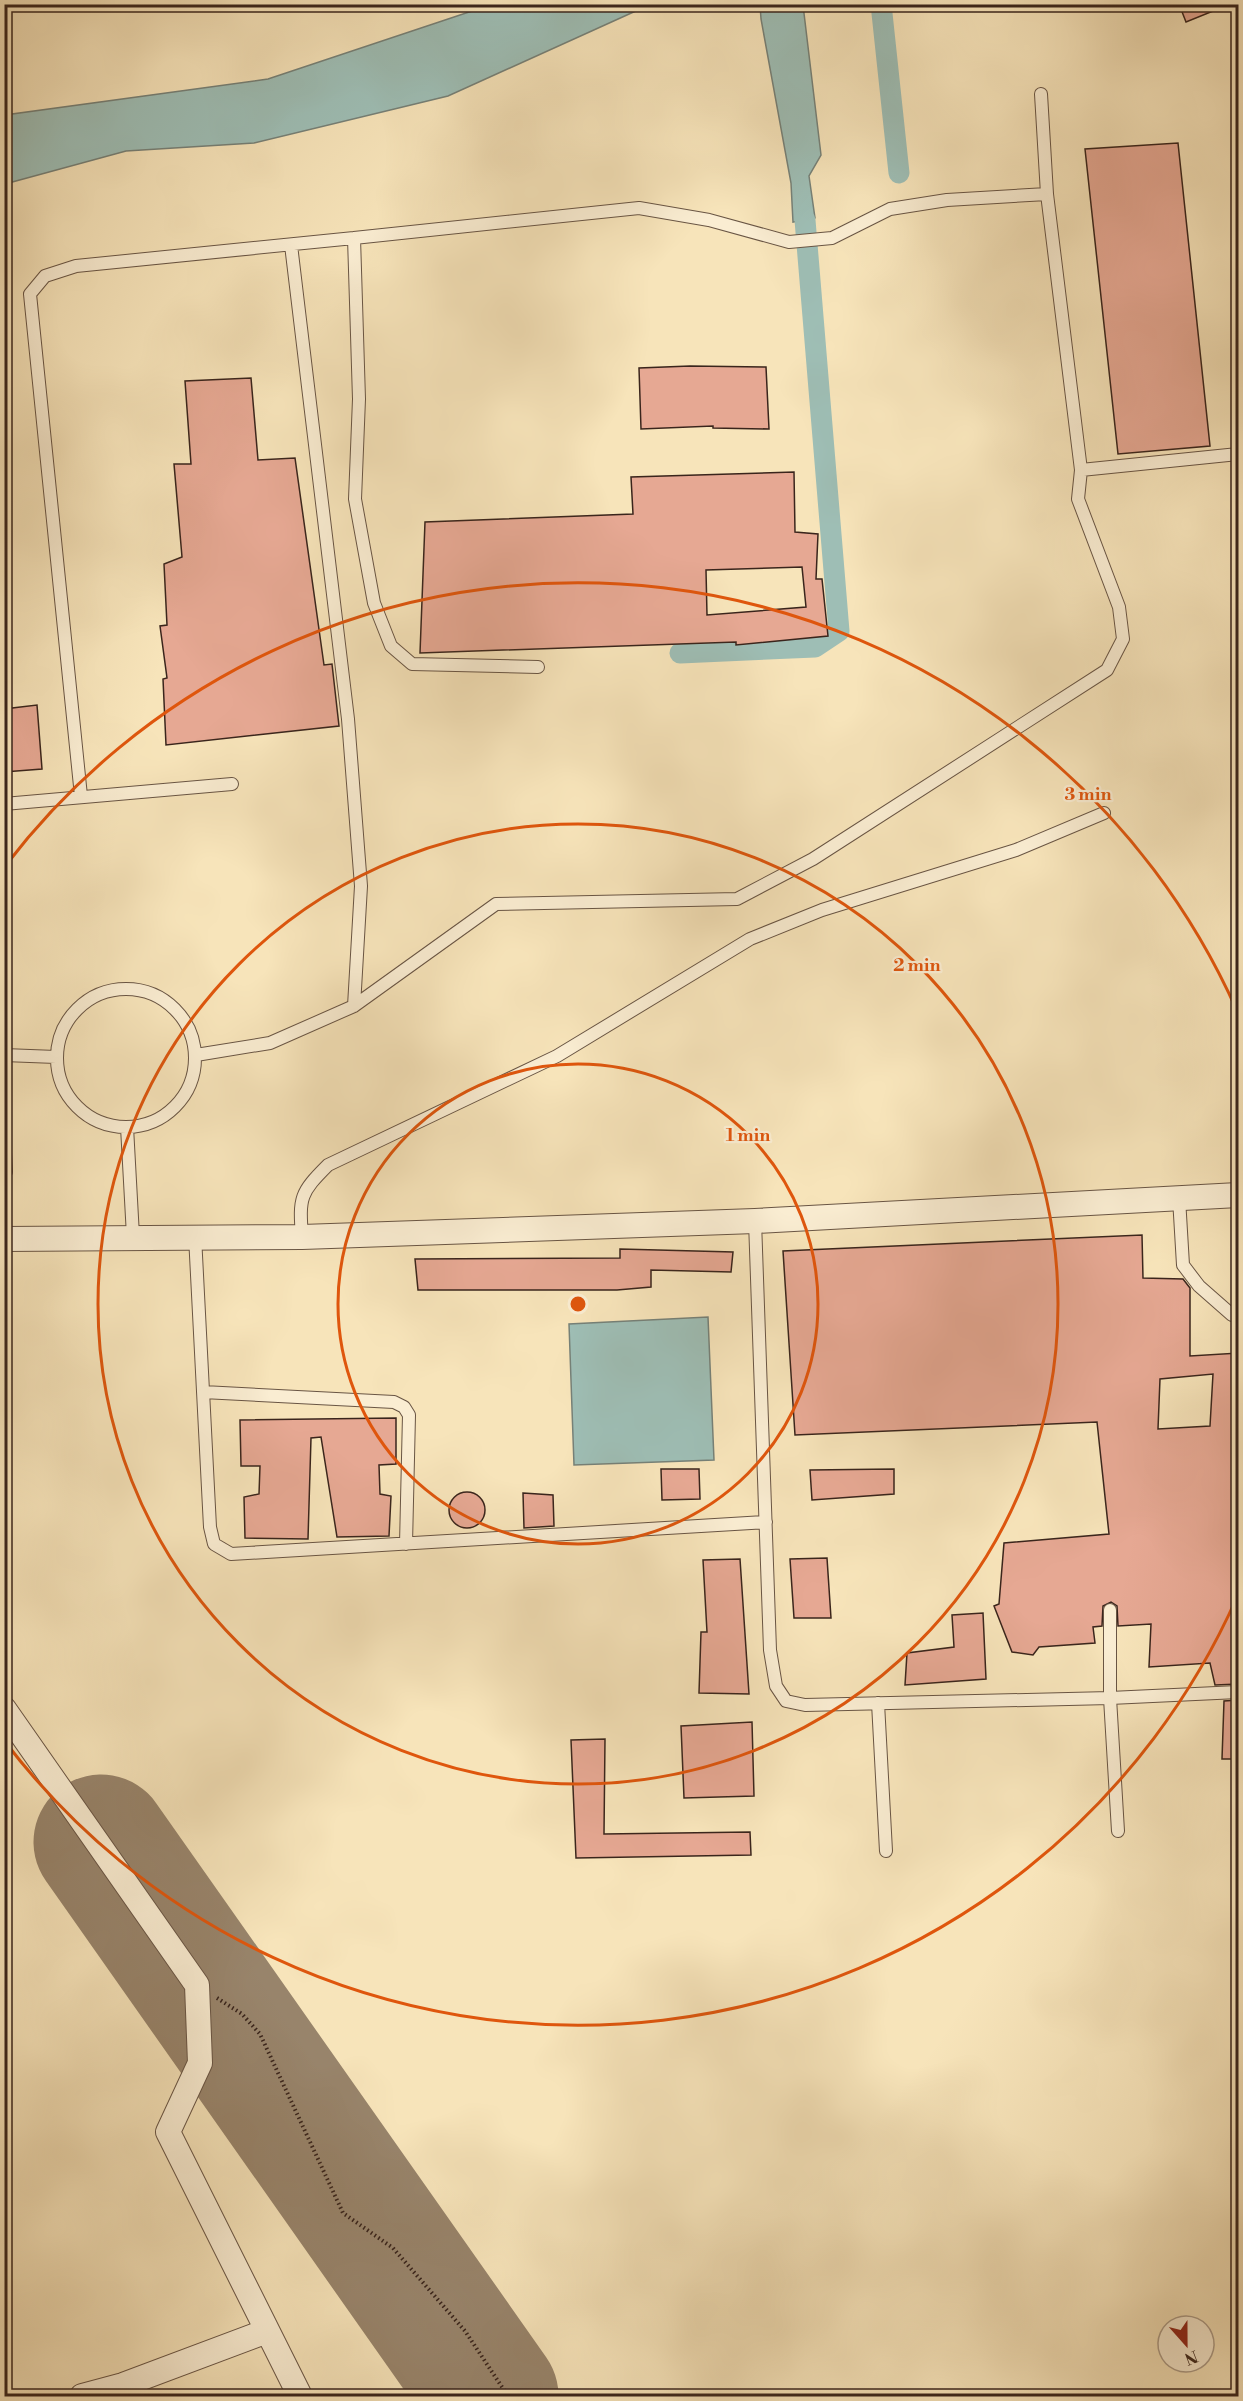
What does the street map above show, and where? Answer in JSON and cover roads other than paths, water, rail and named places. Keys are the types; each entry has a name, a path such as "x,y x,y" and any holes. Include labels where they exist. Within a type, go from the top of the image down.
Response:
{"street":[{"path":"4,1239 133,1236 302,1237 755,1221 1239,1195"},
{"path":"4,1709 197,1985 200,2063 168,2132 300,2397"},
{"path":"82,2397 123,2385 267,2331"}],"lane":[{"path":"196,1055 270,1043 354,1006 496,904 736,899 813,859 1107,670 1123,639 1119,607 1078,499 1081,470 1047,194 1041,94"},
{"path":"81,796 30,294 45,276 76,266 415,234 639,208 709,220 789,242 832,238 890,209 947,200 1047,194"},
{"path":"354,238 359,399 355,499 374,603 391,646 412,664 538,667"},
{"path":"291,245 348,719 360,886 354,1006"},
{"path":"1081,470 1239,454"},
{"path":"4,804 164,788 195,789 232,784"},
{"path":"302,1237 300,1209 305,1188 328,1165 557,1056 750,939 822,910 1016,850 1104,813"},
{"path":"113,989 137,989 159,996 178,1011 191,1031 196,1055 193,1078 182,1099 165,1116 144,1126 127,1127 100,1123 81,1112 67,1097 58,1078 56,1057 60,1034 72,1013 91,998 113,989"},
{"path":"4,1055 56,1057"},
{"path":"127,1127 133,1236"},
{"path":"4,1134 6,1172"},
{"path":"1179,1198 1184,1265 1199,1286 1232,1315 1239,1315"},
{"path":"755,1221 770,1650 776,1686 786,1701 805,1705 1110,1698 1239,1692"},
{"path":"195,1236 210,1527 214,1544 231,1554 765,1522"},
{"path":"203,1392 394,1402 404,1407 409,1415 406,1544"},
{"path":"1110,1610 1110,1698 1118,1831"},
{"path":"878,1703 886,1851"}],"water":[{"path":"490,5 649,5 448,96 254,143 126,151 5,184 5,115 268,79"},
{"path":"760,5 803,5 821,155 809,176 815,218 793,222 791,183"},
{"path":"708,1317 714,1460 574,1465 569,1324"}],"waterway":[{"path":"881,4 899,173"},
{"path":"680,653 815,647 839,631 805,220"}]}
